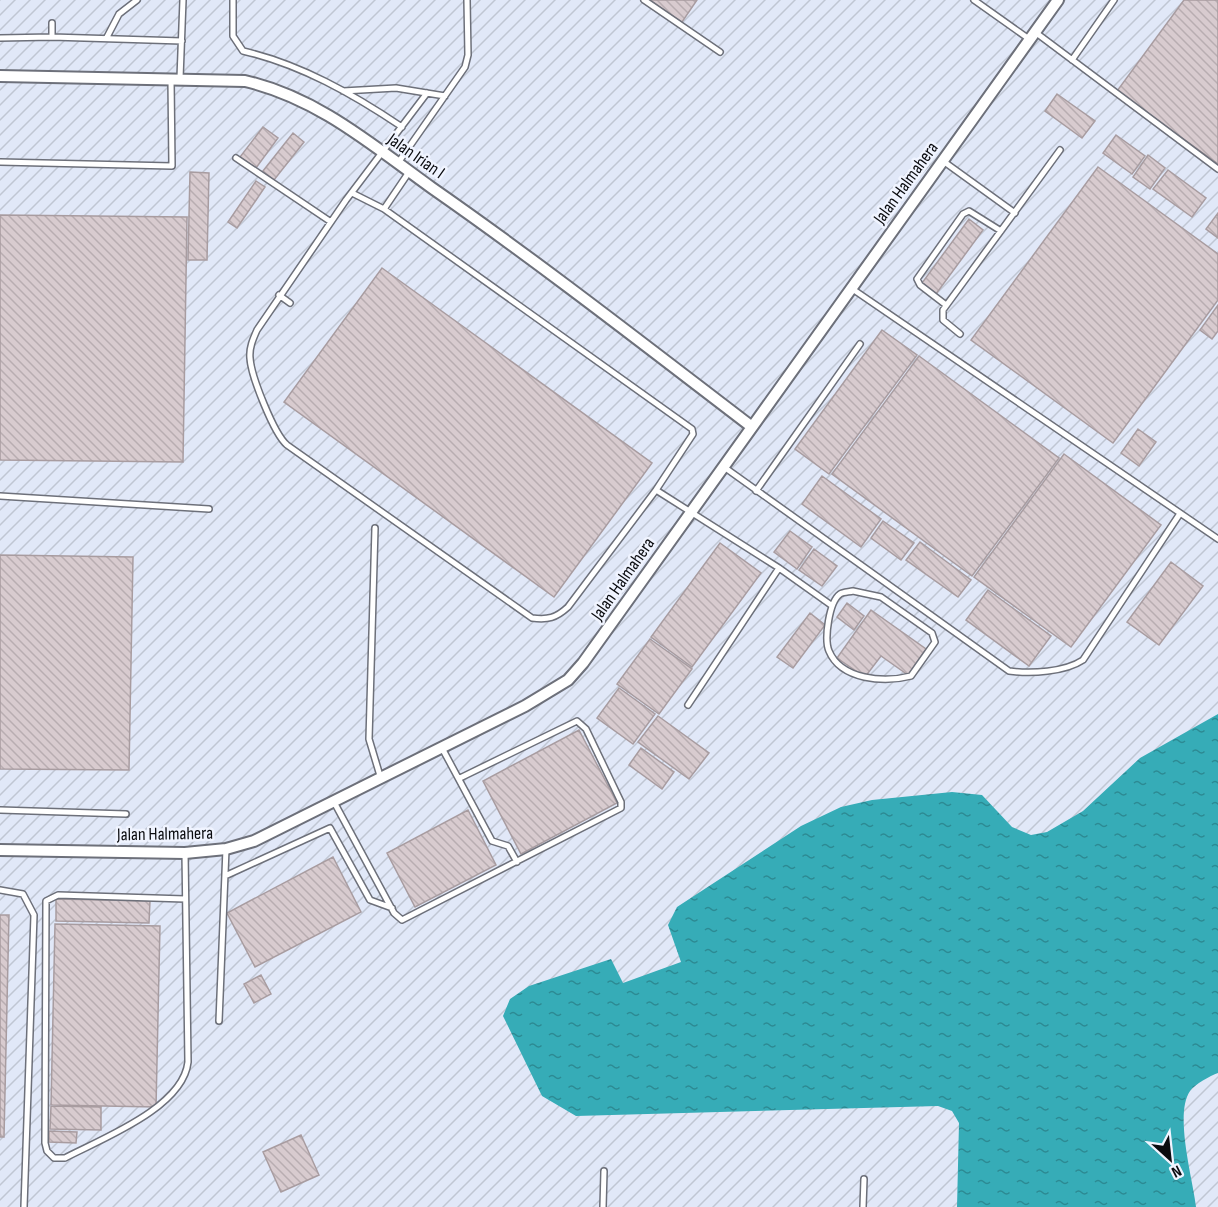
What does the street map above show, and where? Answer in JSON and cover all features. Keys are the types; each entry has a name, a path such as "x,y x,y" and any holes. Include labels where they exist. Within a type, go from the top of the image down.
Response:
{"street":[{"name":"Jalan Halmahera","path":"0,850 185,854 226,849 254,841 525,706 568,680 583,663 1058,0"},
{"name":"Jalan Irian I","path":"0,76 245,81 270,87 319,108 570,288 752,427"}],"lane":[{"path":"107,37 119,14 137,0"},
{"path":"0,162 172,166 175,78 182,41 183,0"},
{"path":"233,0 233,36 238,48 297,67 375,109 402,127"},
{"path":"398,164 465,67 468,55 467,0"},
{"path":"644,0 720,52"},
{"path":"974,0 1072,60 1218,170"},
{"path":"1072,60 1114,0"},
{"path":"52,23 52,37"},
{"path":"0,38 107,37 182,41"},
{"path":"341,91 375,87 445,96"},
{"path":"352,193 384,209 687,423 693,434 656,490 568,607 557,617 547,620 532,618 279,438 250,358 251,344 257,330 279,295 352,193 427,93"},
{"path":"960,334 941,315 946,305 1060,150"},
{"path":"236,158 331,222"},
{"path":"942,160 1015,213"},
{"path":"384,209 409,172"},
{"path":"946,305 920,285 917,279 963,214 969,211 1001,231"},
{"path":"851,288 1179,515 1218,539"},
{"path":"279,295 290,303"},
{"path":"756,491 860,344"},
{"path":"723,466 1009,670 1021,672 1074,667 1083,660 1179,515"},
{"path":"656,490 779,568 831,605"},
{"path":"0,496 209,509"},
{"path":"375,528 369,739 381,779"},
{"path":"688,705 779,568"},
{"path":"846,592 881,597 932,633 935,642 910,676 860,678 829,653 827,645 831,605 846,592"},
{"path":"334,802 397,918 406,920 621,808 621,802 582,723 571,722 460,778"},
{"path":"442,748 492,841 508,846 517,862"},
{"path":"0,810 126,814"},
{"path":"225,876 330,828 365,894 370,900 392,908"},
{"path":"219,1021 226,849"},
{"path":"185,854 188,1062 185,1076 150,1113 64,1158 54,1158 50,1155 45,1143 46,901 58,895 185,899"},
{"path":"0,890 23,894 34,915 24,1207"},
{"path":"603,1207 604,1171"},
{"path":"863,1207 864,1179"}],"shaded area":[{"path":"0,0 1218,0 1218,1207 0,1207"}],"water":[{"path":"1218,714 1218,1073 1199,1083 1190,1091 1184,1115 1186,1148 1196,1207 957,1207 959,1123 952,1111 938,1106 576,1116 542,1096 503,1016 510,999 529,986 611,959 623,983 681,962 668,925 677,907 801,826 841,807 872,800 952,792 982,795 1012,827 1031,835 1047,832 1083,811 1140,758"}],"building":[{"path":"650,0 697,0 682,22"},
{"path":"1184,0 1218,0 1218,164 1117,91"},
{"path":"1057,94 1095,121 1082,138 1045,111"},
{"path":"263,127 278,138 256,168 240,157"},
{"path":"293,133 304,142 274,180 263,171"},
{"path":"1116,135 1145,156 1132,174 1103,153"},
{"path":"1148,155 1165,168 1150,189 1133,177"},
{"path":"1098,167 1218,254 1218,300 1113,443 971,340"},
{"path":"1168,170 1206,198 1192,217 1153,189"},
{"path":"190,172 209,173 207,260 188,260"},
{"path":"256,181 265,187 237,228 228,222"},
{"path":"1218,213 1218,238 1206,229"},
{"path":"0,215 187,217 183,462 0,460"},
{"path":"969,219 983,230 936,294 922,283"},
{"path":"382,268 652,463 554,597 284,402"},
{"path":"1218,305 1218,331 1212,339 1200,330"},
{"path":"882,330 917,355 829,474 795,449"},
{"path":"919,356 1059,458 972,576 832,474"},
{"path":"1138,429 1156,442 1139,466 1121,453"},
{"path":"1064,454 1161,525 1071,647 974,577"},
{"path":"822,476 881,519 861,547 802,504"},
{"path":"883,521 914,543 901,560 871,538"},
{"path":"790,531 812,547 797,569 774,552"},
{"path":"920,542 971,580 958,597 906,560"},
{"path":"720,543 761,573 692,667 651,637"},
{"path":"814,549 837,566 822,586 799,570"},
{"path":"0,555 133,557 129,770 0,769"},
{"path":"1171,562 1203,586 1159,645 1127,622"},
{"path":"988,590 1051,636 1029,666 966,620"},
{"path":"847,603 864,616 854,630 837,617"},
{"path":"871,610 926,649 908,675 881,656 865,677 837,658"},
{"path":"810,613 825,625 793,668 777,657"},
{"path":"650,639 692,669 659,714 617,684"},
{"path":"619,688 655,714 633,744 597,718"},
{"path":"658,716 709,753 689,779 638,742"},
{"path":"579,730 617,803 521,854 483,781"},
{"path":"641,748 674,772 662,789 629,765"},
{"path":"468,810 496,865 415,907 387,853"},
{"path":"333,857 361,912 255,967 227,913"},
{"path":"56,899 150,901 149,923 56,921"},
{"path":"0,915 9,915 4,1137 0,1137"},
{"path":"55,924 160,926 156,1107 51,1105"},
{"path":"261,975 271,994 254,1003 244,984"},
{"path":"51,1106 101,1107 101,1130 50,1129"},
{"path":"49,1131 77,1132 76,1143 49,1142"},
{"path":"301,1135 319,1175 281,1192 263,1152"}]}
